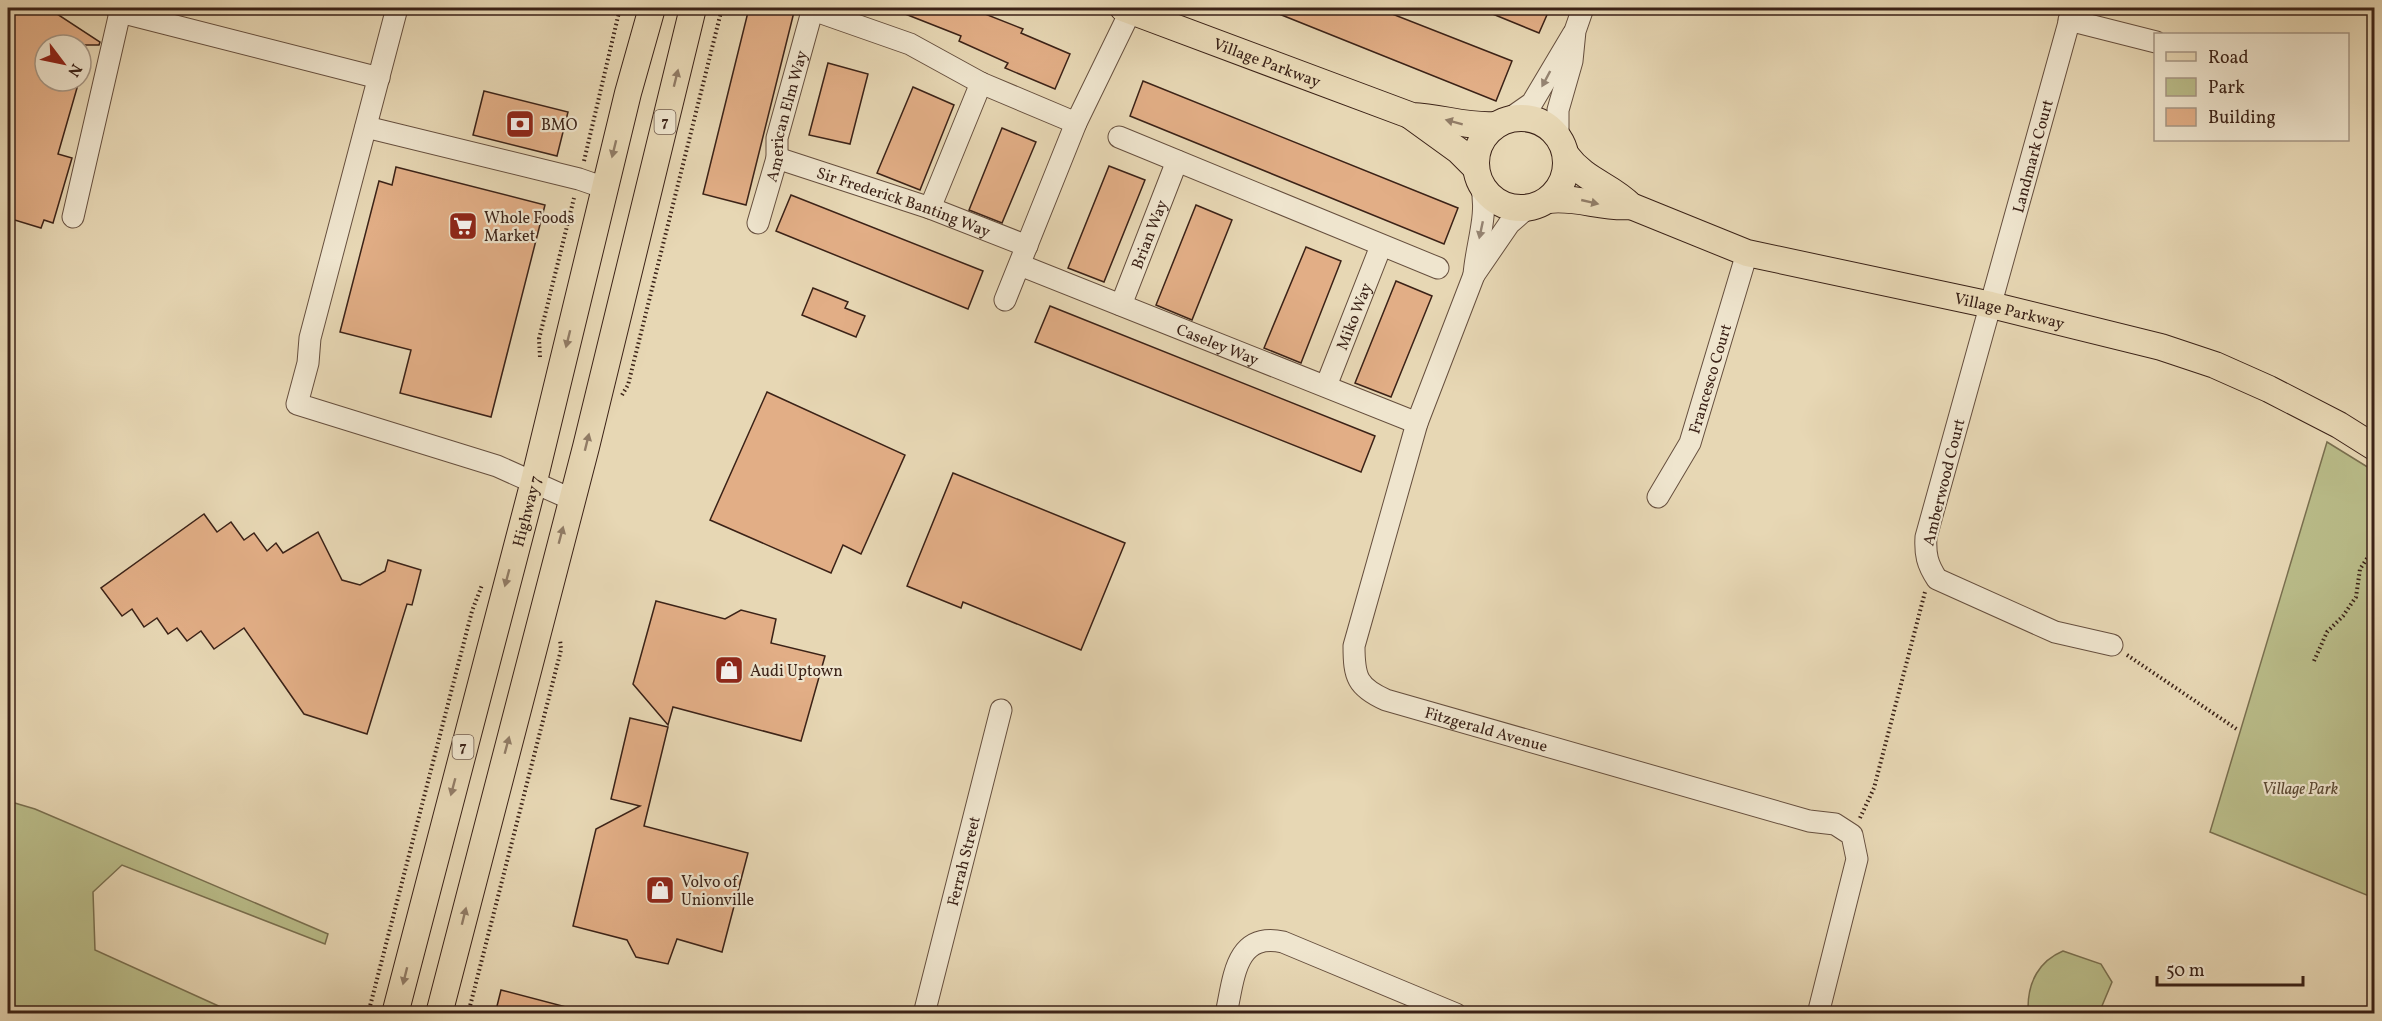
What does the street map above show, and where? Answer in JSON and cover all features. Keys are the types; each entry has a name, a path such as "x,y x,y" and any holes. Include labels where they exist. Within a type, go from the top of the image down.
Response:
{"main road":[{"name":"Highway 7","path":"395,1014 534,481 605,188 652,8"},
{"name":"7","path":"439,1014 571,499 693,8"},
{"name":"Village Parkway","path":"1128,9 1412,116 1459,151 1478,177"},
{"name":"Village Parkway","path":"1412,116 1434,117 1470,126 1502,122"},
{"path":"1523,118 1536,120 1562,146 1563,180 1537,204 1500,204 1478,177 1480,144 1502,122 1523,118"},
{"name":"Village Parkway","path":"1562,146 1580,172 1620,194 1631,206 1747,253 1991,305 2150,344 2215,365 2329,420 2374,447"},
{"name":"Village Parkway","path":"1537,204 1577,199 1612,208 1631,206"}],"street":[{"path":"73,217 119,8 128,14 379,78"},
{"path":"397,8 310,338 308,363 297,404 497,466 571,499"},
{"path":"1502,122 1532,103 1575,31 1583,8"},
{"path":"813,9 910,44 981,83 1076,123"},
{"name":"American Elm Way","path":"758,223 777,158 777,138 813,9"},
{"path":"1005,300 1076,123 1128,9"},
{"path":"2071,14 2154,41"},
{"name":"Landmark Court","path":"1991,305 2071,14"},
{"path":"1562,146 1558,110 1572,61 1575,31"},
{"path":"930,208 981,83"},
{"path":"366,127 579,179 605,188"},
{"path":"1119,137 1438,268"},
{"name":"Sir Frederick Banting Way","path":"777,158 930,208 1024,255"},
{"name":"Brian Way","path":"1121,305 1177,161"},
{"name":"Fitzgerald Avenue","path":"1474,275 1476,251 1484,215 1478,177"},
{"name":"Fitzgerald Avenue","path":"1537,204 1509,224 1474,275 1417,423 1354,646 1354,672 1367,692 1386,700 1809,821 1835,824 1852,835"},
{"name":"Miko Way","path":"1326,386 1381,246"},
{"name":"Francesco Court","path":"1658,497 1683,459 1694,434 1747,253"},
{"name":"Caseley Way","path":"1024,255 1121,305 1417,423"},
{"name":"Amberwood Court","path":"1991,305 1926,537 1928,566 1937,579 2055,632 2112,645"},
{"name":"Ferrah Street","path":"924,1014 1001,710"},
{"path":"1818,1014 1857,860 1852,835"},
{"path":"1226,1014 1233,976 1240,959 1256,942 1268,939 1283,942 1456,1014"}],"path":[{"path":"583,164 620,8"},
{"path":"616,405 628,385 722,8"},
{"path":"540,366 539,339 573,202"},
{"path":"2314,661 2327,632 2343,616 2356,597 2360,569 2374,548"},
{"path":"1852,835 1875,788 1926,589 1928,566"},
{"path":"368,1014 472,611 485,579"},
{"path":"468,1014 561,650 560,633"},
{"path":"2112,645 2238,730"}],"green space":[{"name":"Village Park","path":"2327,442 2374,471 2374,898 2210,832"},
{"path":"8,801 35,809 328,934 325,944 122,865 93,892 95,950 234,1013 8,1013"},
{"path":"2063,951 2101,964 2112,982 2099,1013 2035,1013 2028,1008 2030,990 2036,974 2047,960"}],"building":[{"path":"19,8 48,8 86,33 33,33 33,93 76,93 58,154 72,158 53,223 44,220 41,228 8,218 8,26"},
{"path":"749,8 795,8 746,205 703,194"},
{"path":"890,8 970,8 1023,29 1021,33 1070,54 1055,89 1005,68 1008,63 959,41 961,36"},
{"path":"1264,8 1377,8 1512,61 1496,101"},
{"path":"1478,8 1550,8 1539,33"},
{"path":"93,37 100,42 99,45 93,45"},
{"path":"828,63 868,74 850,144 809,135"},
{"path":"1143,81 1458,208 1444,244 1130,116"},
{"path":"913,87 954,105 920,190 877,173"},
{"name":"BMO","path":"484,91 568,112 557,156 473,135"},
{"path":"1002,128 1036,142 1002,223 969,210"},
{"path":"1109,166 1145,180 1104,282 1068,268"},
{"path":"396,167 545,205 491,417 400,393 411,350 340,332 379,181 392,185"},
{"path":"791,195 983,271 968,309 776,231"},
{"path":"1196,205 1232,220 1192,320 1156,305"},
{"path":"1306,247 1341,261 1301,363 1264,348"},
{"path":"1396,281 1432,296 1391,397 1355,383"},
{"path":"813,288 848,302 845,308 865,316 856,337 802,315"},
{"path":"1050,306 1375,436 1361,472 1035,342"},
{"path":"767,392 905,455 861,554 843,545 831,573 710,520"},
{"path":"953,473 1125,543 1081,650 963,602 961,608 907,586"},
{"path":"204,514 217,532 231,522 244,540 254,533 267,551 276,543 283,553 318,532 342,580 360,585 385,571 388,560 421,570 412,605 407,604 367,734 304,714 244,628 214,649 201,631 187,641 177,628 168,634 157,618 144,627 132,609 122,616 101,588"},
{"name":"Audi Uptown","path":"656,601 725,619 741,610 776,619 771,643 825,656 801,741 673,707 668,725 633,684"},
{"name":"Volvo of Unionville","path":"630,718 668,727 644,826 748,853 722,952 677,939 668,964 636,957 627,940 573,926 596,829 640,806 611,799"},
{"path":"501,990 570,1008 569,1014 495,1014"}],"place":[{"name":"BMO","path":"520,124"},
{"name":"Whole Foods Market","path":"463,226"},
{"name":"Audi Uptown","path":"729,670"},
{"name":"Volvo of Unionville","path":"660,890"}]}
